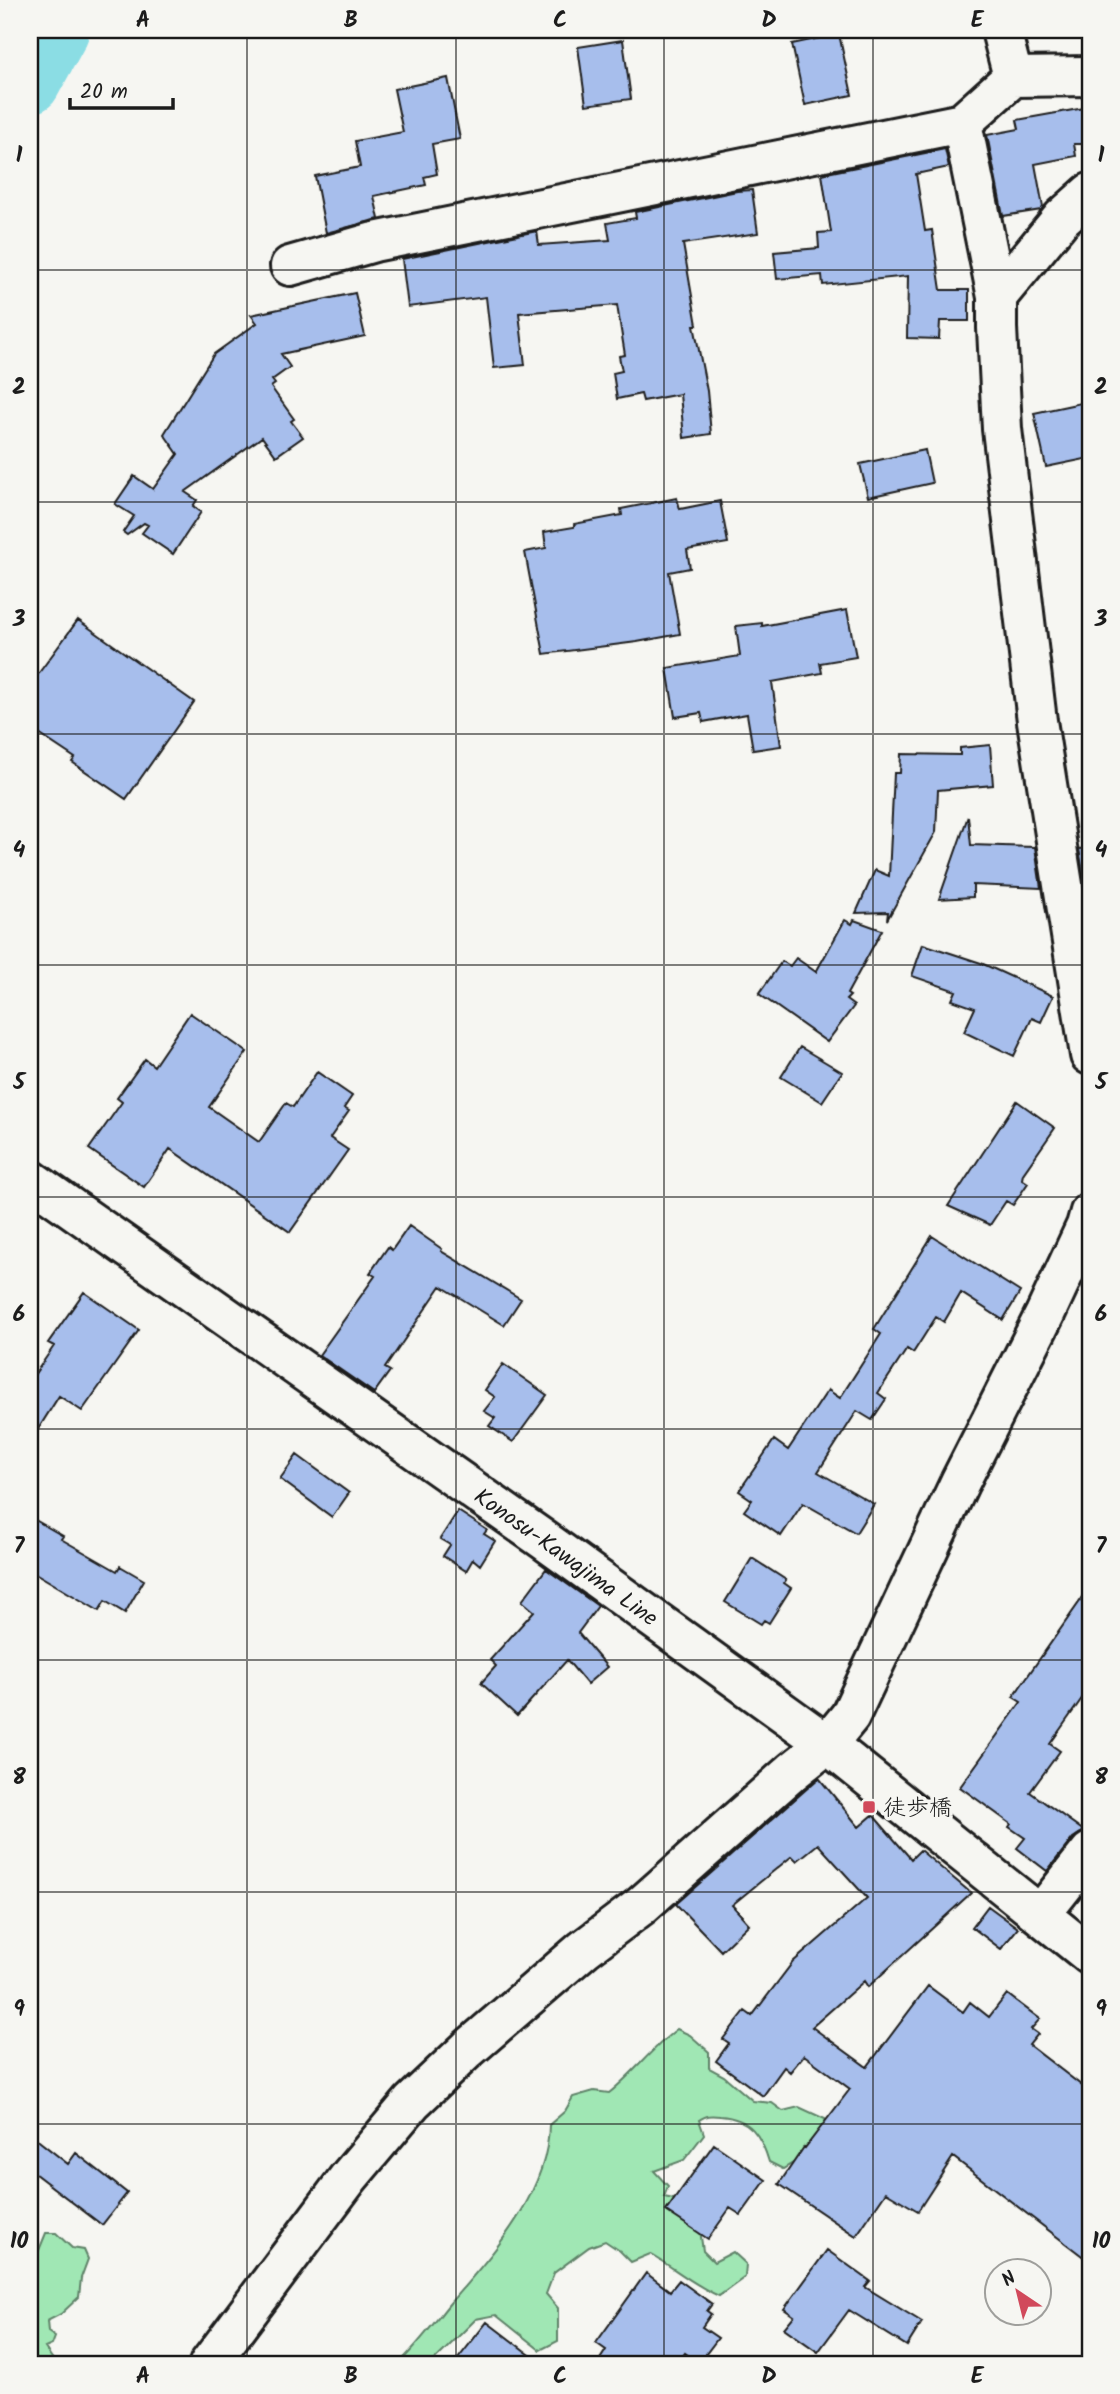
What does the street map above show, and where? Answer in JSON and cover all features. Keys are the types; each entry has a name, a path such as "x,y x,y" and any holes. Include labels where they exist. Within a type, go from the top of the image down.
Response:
{"street":[{"path":"1002,30 1013,77"},
{"path":"289,266 374,242 962,123 1013,77 1090,76"},
{"path":"962,123 997,297 1002,429 1036,708 1090,1055"},
{"path":"997,297 1062,218 1090,193"},
{"name":"Konosu-Kawajima Line","path":"30,1179 555,1548 827,1744 1090,1955"},
{"path":"209,2364 349,2177 412,2102 468,2049 573,1958 641,1906 827,1744 850,1716 960,1482 1045,1314 1090,1212"},
{"path":"1041,1914 1090,1852"}],"green space":[{"path":"677,2029 690,2035 709,2052 709,2068 724,2076 753,2101 772,2103 783,2111 799,2107 825,2119 832,2139 783,2169 769,2162 758,2136 747,2124 730,2117 709,2116 699,2120 704,2134 684,2160 654,2171 668,2186 664,2197 683,2201 699,2223 703,2251 714,2262 733,2252 746,2264 745,2277 719,2296 650,2254 631,2262 605,2241 589,2247 554,2273 546,2294 558,2308 558,2341 540,2350 496,2315 476,2319 431,2364 398,2364 483,2264 515,2221 539,2175 549,2125 565,2111 573,2097 594,2091 609,2093"},
{"path":"46,2233 56,2233 72,2248 84,2250 88,2259 81,2278 79,2297 61,2314 47,2321 48,2332 55,2337 52,2345 45,2348 56,2364 30,2364 30,2272"}],"building":[{"path":"839,34 852,95 805,105 792,44"},
{"path":"623,40 631,99 586,105 578,47"},
{"path":"448,78 460,139 432,144 437,174 424,177 426,185 374,196 379,219 326,233 315,176 360,167 355,141 403,132 394,89"},
{"path":"1090,107 1090,144 1074,144 1076,156 1035,164 1043,207 1041,210 1003,216 987,135 1019,129 1017,120"},
{"path":"945,149 949,167 916,174 925,231 932,230 941,290 969,290 969,321 940,321 939,339 907,338 908,276 823,285 822,275 777,279 774,252 819,248 818,233 831,232 822,174"},
{"path":"752,190 758,233 683,244 697,325 694,325 707,391 711,434 684,438 680,394 643,401 641,394 617,399 613,373 622,371 619,356 625,355 617,305 519,313 525,365 494,368 486,297 408,307 402,259 537,231 539,245 610,240 607,223 636,218 635,212"},
{"path":"355,293 365,336 281,354 290,367 272,380 275,384 271,387 294,419 291,421 303,437 276,456 262,437 185,492 197,500 193,506 201,512 173,554 142,533 148,525 144,523 127,535 123,532 134,516 115,504 134,476 153,489 178,454 164,434 214,354 257,323 251,315"},
{"path":"1090,401 1090,458 1046,467 1034,413"},
{"path":"925,450 932,483 868,497 860,464"},
{"path":"677,498 680,509 720,501 728,543 687,550 690,568 669,572 680,634 544,654 525,552 546,548 544,532 622,515 621,509"},
{"path":"847,610 856,657 820,663 822,673 772,682 781,746 753,750 747,714 703,722 701,713 675,717 667,668 740,656 736,626 762,623 762,626"},
{"path":"78,620 194,702 126,799 72,762 75,758 30,728 30,685"},
{"path":"990,745 993,785 938,790 936,832 887,920 888,912 856,913 875,870 889,876 894,773 900,773 901,754 960,755 960,748"},
{"path":"968,816 971,845 1035,847 1041,888 973,885 973,897 939,899"},
{"path":"1090,848 1090,890 1086,890 1079,849"},
{"path":"845,920 852,924 854,920 882,930 847,994 850,996 846,1000 854,1006 827,1042 759,994 782,961 790,966 796,958 816,972"},
{"path":"923,944 981,963 1053,996 1041,1022 1032,1018 1014,1056 964,1032 975,1008 952,1000 956,991 912,976"},
{"path":"190,1013 247,1052 209,1107 259,1142 286,1103 293,1107 317,1072 352,1096 344,1108 349,1111 330,1138 348,1150 290,1232 170,1149 144,1187 89,1149 122,1102 117,1098 145,1059 154,1066"},
{"path":"800,1047 842,1072 822,1102 781,1077"},
{"path":"1017,1101 1055,1128 1023,1174 1022,1179 1028,1183 1013,1205 1006,1201 990,1225 948,1206"},
{"path":"409,1226 442,1249 441,1251 521,1299 504,1325 441,1286 385,1368 390,1371 374,1393 319,1355 375,1276 370,1273 388,1247 392,1250"},
{"path":"932,1236 1020,1292 1003,1320 961,1293 944,1322 936,1317 913,1353 907,1349 878,1393 886,1399 872,1420 857,1411 818,1472 874,1504 856,1533 803,1503 781,1536 744,1511 752,1500 739,1491 774,1440 788,1450 828,1390 840,1398 881,1334 874,1329"},
{"path":"84,1292 139,1330 82,1411 59,1396 30,1442 30,1381 54,1346 48,1343"},
{"path":"503,1364 547,1395 513,1442 489,1426 495,1418 484,1411 495,1397 485,1390"},
{"path":"297,1455 349,1493 332,1517 280,1479"},
{"path":"458,1511 487,1530 484,1534 495,1541 480,1565 473,1559 466,1571 443,1556 450,1545 440,1539"},
{"path":"30,1517 63,1536 61,1539 117,1571 120,1566 144,1580 125,1613 105,1601 99,1611 30,1570"},
{"path":"752,1558 786,1580 784,1583 791,1588 769,1623 764,1620 761,1624 725,1602"},
{"path":"546,1569 598,1606 578,1633 607,1667 587,1684 567,1660 517,1716 481,1683 496,1666 490,1660 534,1611 522,1601"},
{"path":"1090,1587 1090,1687 1050,1744 1060,1751 1030,1792 1084,1831 1073,1838 1047,1871 1017,1848 1025,1838 1009,1827 1011,1824 960,1787 1021,1702 1013,1697"},
{"path":"819,1778 859,1827 873,1815 911,1859 920,1850 971,1893 868,1987 864,1981 812,2027 867,2067 928,1986 963,2012 970,2002 989,2017 1007,1994 1040,2019 1031,2029 1038,2034 1029,2045 1090,2092 1090,2262 953,2157 918,2211 886,2192 856,2236 779,2184 804,2147 850,2089 804,2055 790,2072 784,2067 763,2096 716,2061 729,2043 723,2039 745,2011 752,2016 793,1962 867,1898 818,1844 797,1861 792,1856 732,1905 749,1924 721,1951 676,1904"},
{"path":"988,1906 1018,1928 1001,1949 972,1927"},
{"path":"30,2134 68,2164 76,2153 127,2193 102,2225 30,2170"},
{"path":"714,2144 766,2180 741,2215 730,2208 708,2239 666,2211"},
{"path":"827,2250 870,2281 865,2287 922,2322 907,2346 849,2310 818,2352 784,2328 794,2316 784,2309"},
{"path":"646,2273 670,2291 679,2280 712,2304 707,2311 711,2314 702,2327 718,2338 699,2363 685,2353 677,2364 597,2364 606,2350 596,2343"},
{"path":"487,2322 542,2364 454,2364"}],"waterway":[{"path":"30,83 59,30"}],"place":[{"name":"徒歩橋","path":"869,1807"}]}
